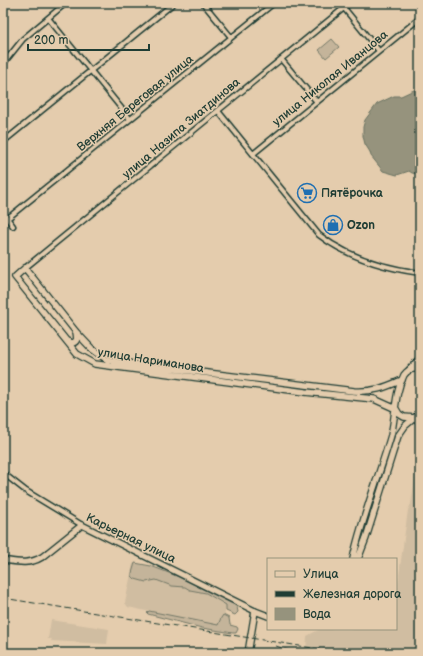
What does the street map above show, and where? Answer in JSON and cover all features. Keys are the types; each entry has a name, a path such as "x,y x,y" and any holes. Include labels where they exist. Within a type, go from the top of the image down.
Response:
{"main road":[{"name":"улица Нариманова","path":"402,380 383,388 369,391 354,391 123,363 106,359 92,349 76,332 25,268 15,277 77,354 96,364 305,392 374,399 396,409 404,418 419,415"},
{"path":"65,340 75,343 76,332"},
{"path":"353,558 358,538 391,435 396,409 396,399 402,380 409,370 420,369"},
{"path":"358,558 398,436 405,426 419,415"},
{"path":"248,653 255,611 267,616"}],"street":[{"path":"3,64 23,39 66,3"},
{"path":"3,142 174,3"},
{"path":"203,3 231,37"},
{"name":"Верхняя Береговая улица","path":"8,218 274,3"},
{"name":"улица Назипа Зиатдинова","path":"25,268 350,3"},
{"path":"344,8 379,51"},
{"path":"48,18 92,70 130,119"},
{"name":"улица Николая Иванцова","path":"253,154 420,18"},
{"path":"281,59 317,102"},
{"path":"218,111 316,232 357,257 384,267 420,273"},
{"path":"3,213 13,226"},
{"path":"409,370 420,358"},
{"name":"Карьерная улица","path":"4,475 26,491 82,525 255,611"},
{"path":"3,560 23,562 35,561 82,525"}],"shaded area":[{"path":"332,39 339,47 326,58 319,50"},
{"path":"420,441 420,653 306,653 307,636 318,630 397,630 397,589 408,510 411,504"},
{"path":"135,563 151,566 179,577 233,604 237,607 238,612 235,615 226,611 226,605 206,593 190,590 185,587 172,586 156,580 146,582 135,579 132,576 132,573"},
{"path":"133,564 175,578 224,601 226,605 223,628 128,607 125,603"},
{"path":"149,611 218,625 223,615 229,618 230,625 237,627 238,629 236,633 233,633 202,628 148,614 147,613"},
{"path":"51,620 109,629 107,644 51,641 52,639 48,639"}],"water":[{"path":"420,87 420,172 418,174 409,171 397,175 383,171 371,156 365,144 363,127 365,120 377,104 394,96 401,96 414,90 417,91"}],"railway":[{"path":"3,598 343,653"},
{"path":"276,646 296,653"}],"place":[{"name":"Пятёрочка","path":"307,193"},
{"name":"Ozon","path":"333,225"}]}
